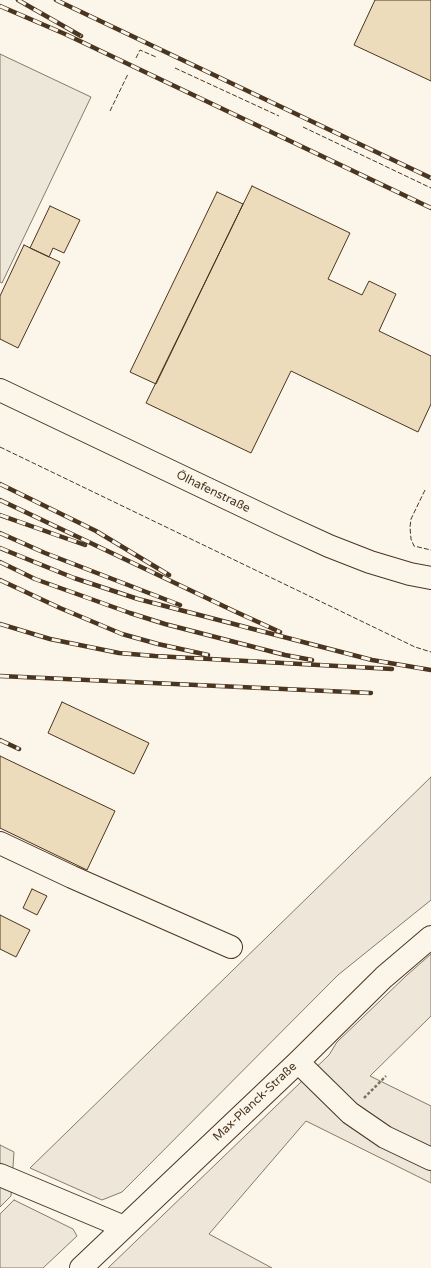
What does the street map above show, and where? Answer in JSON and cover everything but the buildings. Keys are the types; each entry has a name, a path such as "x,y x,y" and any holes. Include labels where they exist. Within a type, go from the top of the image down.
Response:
{"street":[{"name":"Ölhafenstraße","path":"0,390 329,546 370,562 410,574 431,578"},
{"path":"0,843 72,877 231,947"},
{"name":"Max-Planck-Straße","path":"81,1268 298,1062 384,977 431,937"},
{"path":"298,1062 350,1113 385,1138 431,1160"},
{"path":"0,1175 124,1227"}],"path":[{"path":"350,1113 386,1076"}],"shaded area":[{"path":"0,54 91,97 2,283 0,282"},
{"path":"431,777 431,900 338,975 122,1192 102,1200 30,1168"},
{"path":"431,954 431,1016 370,1076 431,1106 431,1183 306,1121 209,1234 272,1268 108,1268 329,1055 337,1042"},
{"path":"0,1145 14,1152 11,1196 0,1207"},
{"path":"14,1200 73,1229 77,1236 43,1268 0,1268 0,1214"}],"railway":[{"path":"18,0 81,36"},
{"path":"56,0 431,178"},
{"path":"0,6 65,34 431,208"},
{"path":"0,484 96,531 169,575"},
{"path":"0,500 280,632"},
{"path":"0,515 85,545"},
{"path":"0,533 45,553 180,605"},
{"path":"0,548 74,578 138,599 372,660 431,670"},
{"path":"0,562 35,579 165,624 285,655 312,660"},
{"path":"0,580 60,608 122,634 208,655"},
{"path":"0,624 50,639 119,653 392,669"},
{"path":"0,676 371,693"},
{"path":"0,740 19,749"}],"fence":[{"path":"136,58 140,50 156,57"},
{"path":"175,68 279,116"},
{"path":"110,111 128,74"},
{"path":"303,127 431,188"},
{"path":"0,447 415,647 431,652"},
{"path":"425,490 411,519 411,539 414,546 431,550"}]}
